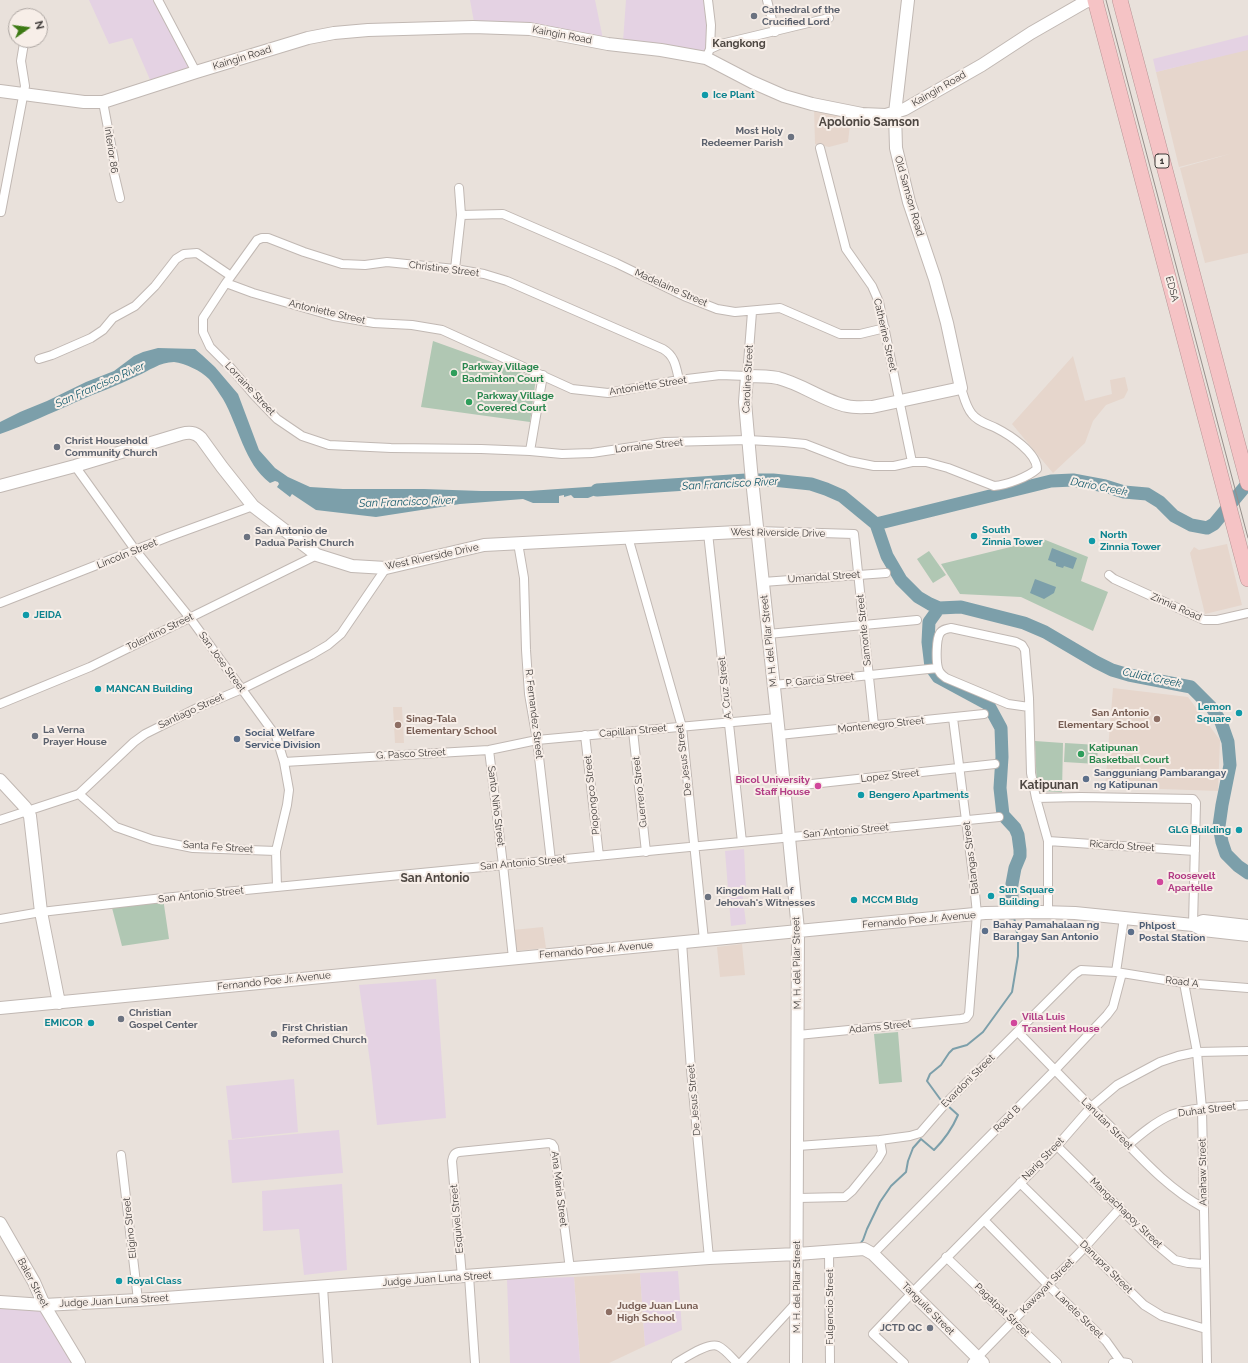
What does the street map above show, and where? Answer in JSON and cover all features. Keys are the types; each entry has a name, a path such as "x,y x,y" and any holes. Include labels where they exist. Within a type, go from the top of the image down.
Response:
{"highway":[{"name":"EDSA","path":"1094,0 1248,579"},
{"name":"1","path":"1120,0 1246,476"},
{"path":"1187,345 1200,347 1210,340"},
{"path":"1192,366 1198,359 1204,356 1214,357"}],"street":[{"path":"158,0 196,72"},
{"path":"708,0 710,25 708,53"},
{"path":"767,0 775,32"},
{"name":"Old Samson Road","path":"908,0 895,113 895,144 899,163 923,245 935,279 962,388"},
{"name":"Kaingin Road","path":"0,91 84,102 103,102 308,38 334,33 368,30 463,27 530,29 610,45 708,53 752,82 784,96 812,104 862,114 878,115 895,113 905,109 982,65 1031,33 1085,2 1094,0"},
{"path":"708,53 720,44 829,18"},
{"path":"1,212 24,93 25,82 21,61 23,48"},
{"name":"Interior 86","path":"103,102 114,160 114,173 120,198"},
{"name":"Catherine Street","path":"820,148 846,249 872,286 879,302 912,462"},
{"path":"455,269 461,215 459,188"},
{"name":"Madelaine Street","path":"461,215 503,214 616,263 684,296 717,309 735,312 752,312 780,308 840,334 860,334 885,328"},
{"name":"Christine Street","path":"231,276 257,240 262,238 268,238 304,252 342,264 365,265 387,262 455,269 484,274 507,281 663,349 669,353 674,360 679,380"},
{"path":"39,359 91,338 103,330 113,318 135,306 155,286 176,259 184,254 197,253 231,276 226,283"},
{"name":"Antoniette Street","path":"226,283 253,294 333,316 374,323 412,325 442,330 572,389 608,394 679,380 720,375 747,376 779,378 848,406 872,407 962,388"},
{"name":"Lorraine Street","path":"226,283 204,318 203,332 210,347 277,419 302,436 329,445 391,448 481,449 562,454 592,453 665,442 748,440 805,444 849,461 874,466 894,466 912,462 926,462 939,465 994,486 1002,486 1028,475 1037,469 1037,464 1034,457 1013,438 978,420 972,415 968,408 962,388"},
{"name":"Caroline Street","path":"751,470 745,402 752,312"},
{"path":"530,451 543,375"},
{"name":"West Riverside Drive","path":"0,486 75,466 181,434 193,433 202,438 222,467 253,506 317,555 352,566 386,568 484,546 518,543 757,531 854,534"},
{"name":"San Jose Street","path":"75,466 136,551 190,618 276,736 284,762 289,790 276,851 277,887"},
{"name":"M. H. del Pilar Street","path":"751,470 778,718 798,930 798,1198 796,1363"},
{"name":"Lincoln Street","path":"0,603 136,551 168,537 253,506"},
{"name":"A. Cruz Street","path":"708,533 742,842"},
{"name":"Samonte Street","path":"854,534 874,725"},
{"name":"De Jesus Street","path":"628,537 682,727 704,940"},
{"name":"R. Fernandez Street","path":"518,543 524,578 529,694 537,740 551,861"},
{"name":"Tolentino Street","path":"0,704 90,667 317,555"},
{"name":"Santiago Street","path":"0,820 80,794 134,742 145,734 197,708 242,689 328,645 340,634 386,568"},
{"name":"Umandal Street","path":"763,582 886,573"},
{"name":"Zinnia Road","path":"1109,575 1114,579 1204,620 1217,620 1248,614"},
{"path":"768,634 917,620"},
{"path":"1029,707 1008,704 946,678 933,668 939,634 944,629 951,628 1016,642 1025,650 1029,707 1032,773 1036,798 1048,841 1048,912"},
{"name":"P. Garcia Street","path":"774,685 933,668"},
{"name":"Montenegro Street","path":"779,735 984,714"},
{"name":"Capillan Street","path":"537,740 778,718"},
{"name":"Batangas Street","path":"953,718 977,914 970,1010 966,1018 961,1019"},
{"name":"Guerrero Street","path":"633,731 646,852"},
{"name":"Piopongco Street","path":"585,735 599,856"},
{"name":"G. Pasco Street","path":"284,762 489,750 537,740"},
{"name":"Santo Niño Street","path":"489,750 513,958"},
{"name":"Lopez Street","path":"784,787 995,764"},
{"path":"0,780 21,801 28,811 31,822 41,912 59,1003"},
{"name":"Santa Fe Street","path":"80,794 116,827 153,840 193,848 276,851"},
{"path":"1036,798 1081,797 1193,799 1196,803 1193,925"},
{"name":"San Antonio Street","path":"0,918 41,912 277,887 646,852 789,836 999,817"},
{"name":"Ricardo Street","path":"1048,841 1195,851"},
{"name":"Fernando Poe Jr. Avenue","path":"0,1008 798,930 977,914 1048,912 1075,913 1193,925 1203,930 1248,935"},
{"name":"Road B","path":"873,1254 1108,1015 1113,1007 1119,972 1124,918"},
{"name":"Fernando Poe Jr. Avenue","path":"1193,925 1203,921 1248,926"},
{"name":"De Jesus Street","path":"682,942 709,1258"},
{"name":"Evardoni Street","path":"798,1146 880,1140 910,1136 920,1133 945,1104 1074,974 1081,970 1119,972"},
{"name":"Road A","path":"1119,972 1184,983 1248,988"},
{"name":"Anahaw Street","path":"1184,983 1196,1052 1202,1109 1207,1363"},
{"name":"Adams Street","path":"798,1035 961,1019"},
{"name":"Lanutan Street","path":"1018,1032 1128,1145 1187,1199 1204,1208"},
{"name":"Narig Street","path":"903,1363 873,1334 946,1257 1057,1146 1091,1107 1117,1085 1144,1069 1160,1062 1196,1052 1248,1051"},
{"name":"Duhat Street","path":"1128,1145 1147,1129 1163,1119 1184,1111 1248,1105"},
{"path":"798,1198 845,1197 852,1192 878,1159 882,1152 880,1140"},
{"name":"Ana Maria Street","path":"452,1161 455,1153 459,1152 548,1143 552,1144 554,1147 570,1269"},
{"name":"Mangachapoy Street","path":"1057,1146 1156,1244 1175,1260 1204,1264"},
{"name":"Eligino Street","path":"122,1155 138,1300"},
{"name":"Esquivel Street","path":"452,1161 475,1363"},
{"name":"Danupra Street","path":"1020,1183 1144,1305 1162,1316 1206,1329"},
{"name":"Kawayan Street","path":"978,1361 1013,1321 1085,1247 1120,1208"},
{"name":"Lanete Street","path":"984,1220 1106,1341 1121,1363"},
{"name":"Baler Street","path":"0,1224 34,1282 44,1305 79,1363"},
{"name":"Judge Juan Luna Street","path":"0,1302 44,1305 138,1300 709,1258 864,1249 873,1254"},
{"name":"Fulgencio Street","path":"830,1252 830,1363"},
{"name":"Tanguile Street","path":"873,1254 978,1361"},
{"name":"Pagatpat Street","path":"946,1257 1057,1363"},
{"path":"323,1287 328,1363"},
{"path":"741,1363 796,1303"},
{"path":"676,1363 712,1345 719,1346 737,1363"}],"shaded area":[{"path":"89,0 156,0 189,67 151,82 132,38 109,44"},
{"path":"470,0 595,0 603,39 474,22"},
{"path":"626,0 707,0 708,52 623,42"},
{"path":"1248,35 1248,50 1156,72 1153,59"},
{"path":"1248,49 1248,253 1205,263 1180,168 1233,153 1179,167 1156,72"},
{"path":"814,107 851,115 848,142 829,147 815,144"},
{"path":"1073,356 1085,401 1112,394 1110,380 1125,377 1128,390 1124,398 1106,405 1093,421 1085,443 1053,473 1012,424"},
{"path":"1227,544 1242,605 1205,614 1190,553 1194,547 1199,550"},
{"name":"San Antonio Elementary School","path":"1113,688 1188,697 1220,740 1218,791 1105,787"},
{"name":"Sinag-Tala Elementary School","path":"393,707 402,707 404,743 395,743"},
{"path":"744,849 746,889 742,891 746,924 731,926 725,851"},
{"path":"543,927 546,948 515,951 513,930"},
{"path":"742,944 745,975 720,977 717,947"},
{"path":"436,979 446,1118 377,1125 359,985"},
{"path":"294,1079 298,1132 232,1139 226,1086"},
{"path":"339,1130 343,1173 232,1183 228,1140"},
{"path":"342,1184 347,1270 304,1275 299,1229 263,1231 262,1191"},
{"path":"678,1271 682,1330 645,1346 640,1273"},
{"name":"Judge Juan Luna High School","path":"640,1273 645,1346 609,1363 580,1363 574,1277"},
{"path":"574,1277 580,1363 510,1363 507,1279"},
{"path":"0,1307 41,1310 72,1363 0,1363"}],"green space":[{"path":"433,341 536,378 530,422 421,407"},
{"path":"1043,539 1088,557 1081,581 1108,592 1093,631 1021,597 960,594 941,564"},
{"path":"929,551 946,575 933,583 917,559"},
{"path":"1035,741 1063,743 1062,792 1037,791"},
{"name":"Katipunan Basketball Court","path":"1065,743 1098,745 1097,764 1064,762"},
{"path":"163,898 169,939 122,946 111,904"},
{"path":"898,1032 902,1082 879,1084 874,1034"}],"water":[{"path":"158,348 195,349 202,355 215,367 238,394 259,450 275,468 288,477 310,487 343,489 529,491 615,485 615,490 603,492 588,498 574,498 571,495 564,497 564,495 559,496 559,503 533,503 523,499 460,504 376,517 316,510 292,494 290,497 277,487 279,484 278,482 275,481 270,483 261,475 248,455 229,410 211,381 202,373 193,368 174,362 159,365 122,383 0,434 0,422 86,382 114,371 134,356"},
{"path":"1052,548 1077,558 1073,569 1064,566 1063,568 1056,566 1056,563 1048,560"},
{"path":"1035,579 1056,587 1054,593 1044,599 1030,593"}],"waterway":[{"name":"Culiat Creek","path":"597,490 746,480 773,480 811,484 842,496 876,524 887,556 901,580 918,597 930,604 939,608 961,607 1024,623 1045,632 1112,670 1129,675 1191,687 1212,708 1221,722 1228,742 1230,765 1219,826 1226,854 1238,866 1248,873"},
{"name":"Dario Creek","path":"876,524 1051,481 1073,480 1105,486 1124,492 1147,494 1160,502 1174,516 1191,525 1207,528 1214,524 1248,483"},
{"name":"San Francisco River","path":"939,608 929,622 928,642 931,667 938,677 988,704 1001,728 1002,757 1000,788 1003,815 1015,828 1018,835 1020,850 1020,856 1015,868 1012,884 1012,913"},
{"name":"San Francisco River","path":"943,1103 927,1081 930,1074 941,1065 953,1049 967,1045 983,1032 1012,992 1018,956 1018,938 1014,917"},
{"name":"San Francisco River","path":"860,1244 880,1202 891,1186 906,1172 913,1148 921,1139 934,1150 951,1129 958,1115 947,1105"}],"tram line":[{"path":"1106,0 1248,538"}],"place":[{"name":"Cathedral of the Crucified Lord","path":"754,16"},
{"name":"Ice Plant","path":"705,95"},
{"name":"Most Holy Redeemer Parish","path":"791,137"},
{"name":"Parkway Village Badminton Court","path":"454,373"},
{"name":"Parkway Village Covered Court","path":"469,402"},
{"name":"Christ Household Community Church","path":"57,447"},
{"name":"South Zinnia Tower","path":"974,536"},
{"name":"San Antonio de Padua Parish Church","path":"247,537"},
{"name":"North Zinnia Tower","path":"1092,541"},
{"name":"JEIDA","path":"26,615"},
{"name":"MANCAN Building","path":"98,689"},
{"name":"Lemon Square","path":"1239,713"},
{"name":"San Antonio Elementary School","path":"1157,719"},
{"name":"Sinag-Tala Elementary School","path":"398,725"},
{"name":"La Verna Prayer House","path":"35,736"},
{"name":"Social Welfare Service Division","path":"237,739"},
{"name":"Katipunan Basketball Court","path":"1081,754"},
{"name":"Sangguniang Pambarangay ng Katipunan","path":"1086,779"},
{"name":"Bicol University Staff House","path":"818,786"},
{"name":"Bengero Apartments","path":"861,795"},
{"name":"GLG Building","path":"1239,830"},
{"name":"Roosevelt Apartelle","path":"1160,882"},
{"name":"Sun Square Building","path":"991,896"},
{"name":"Kingdom Hall of Jehovah's Witnesses","path":"708,897"},
{"name":"MCCM Bldg","path":"854,900"},
{"name":"Bahay Pamahalaan ng Barangay San Antonio","path":"985,931"},
{"name":"Phlpost Postal Station","path":"1131,932"},
{"name":"Christian Gospel Center","path":"121,1019"},
{"name":"EMICOR","path":"91,1023"},
{"name":"Villa Luis Transient House","path":"1014,1023"},
{"name":"First Christian Reformed Church","path":"274,1034"},
{"name":"Royal Class","path":"119,1281"},
{"name":"Judge Juan Luna High School","path":"609,1312"},
{"name":"JCTD QC","path":"930,1328"}],"district":[{"name":"Kangkong","path":"739,44"},
{"name":"Apolonio Samson","path":"869,122"},
{"name":"Katipunan","path":"1049,785"},
{"name":"San Antonio","path":"435,878"}]}
